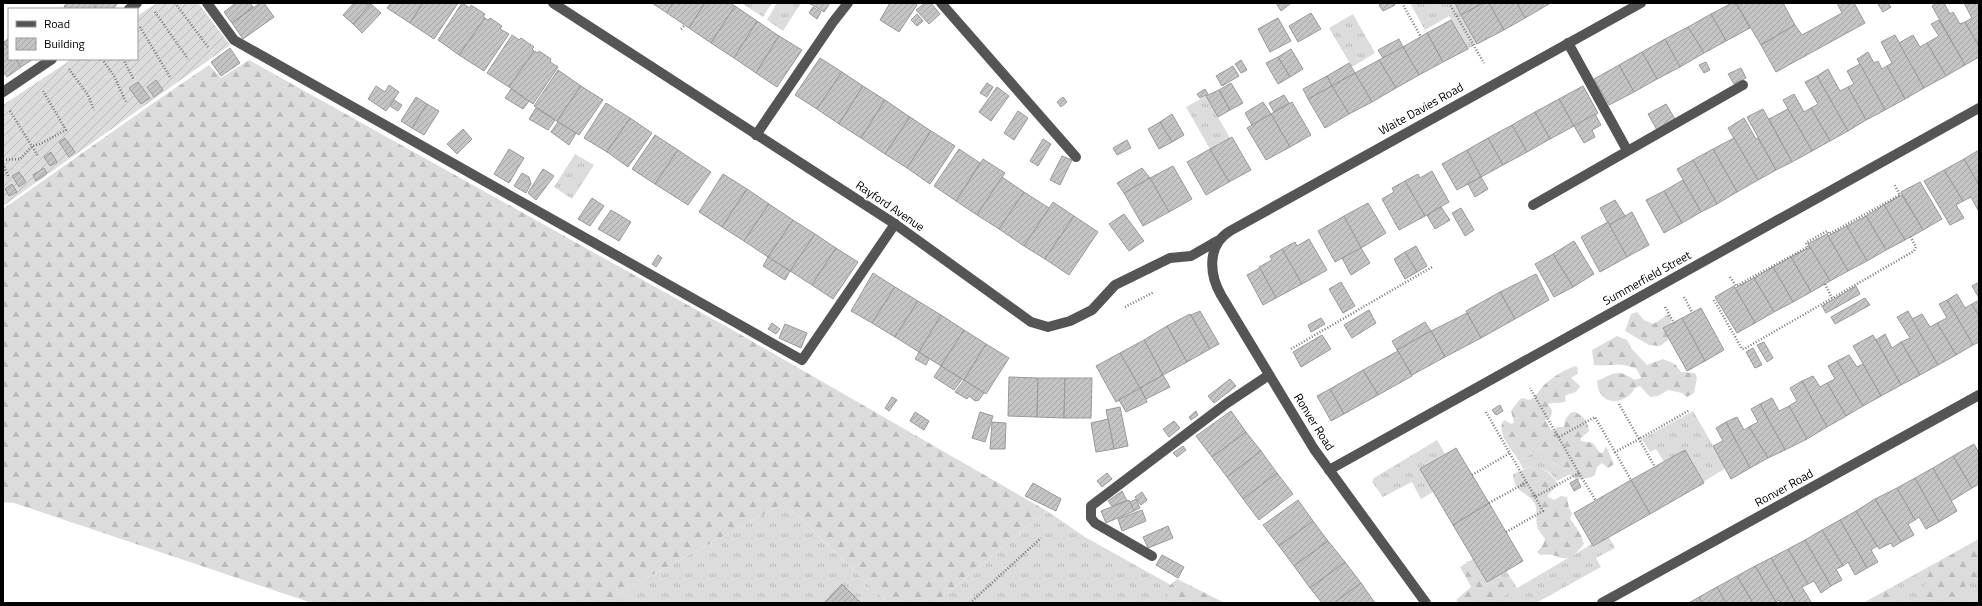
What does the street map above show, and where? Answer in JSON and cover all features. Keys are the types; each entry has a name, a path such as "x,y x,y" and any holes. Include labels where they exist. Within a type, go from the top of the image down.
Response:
{"street":[{"path":"207,3 234,40 802,360 895,224"},
{"name":"Rayford Avenue","path":"553,3 895,224 1031,322 1048,327 1070,321 1092,310 1115,285 1170,258 1191,256 1217,241"},
{"path":"756,135 833,22 848,3"},
{"path":"940,3 1076,157"},
{"name":"Waite Davies Road","path":"1217,241 1230,231 1276,205 1641,3"},
{"path":"1568,43 1627,150"},
{"path":"3,92 51,60"},
{"path":"1533,205 1742,85"},
{"name":"Summerfield Street","path":"1329,470 1979,108"},
{"name":"Ronver Road","path":"1217,241 1212,262 1214,281 1269,375 1329,470 1426,603"},
{"path":"1152,556 1095,524 1091,518 1091,506 1221,408 1269,375"},
{"name":"Ronver Road","path":"1602,603 1979,395"}],"path":[{"path":"174,3 208,47"},
{"path":"1402,3 1421,37"},
{"path":"1449,3 1484,63"},
{"path":"153,8 188,59"},
{"path":"138,23 170,77"},
{"path":"681,28 686,25"},
{"path":"103,60 114,76 126,102"},
{"path":"124,60 134,80"},
{"path":"66,66 88,95 94,110"},
{"path":"3,160 20,159 32,146 40,144 66,130 42,89"},
{"path":"8,107 38,156"},
{"path":"3,164 9,178"},
{"path":"1730,277 1736,287 1808,247 1806,243 1827,231 1829,234 1864,216 1901,194 1894,184"},
{"path":"1714,300 1742,349 1744,349 1914,251 1916,247 1910,236"},
{"path":"1291,349 1432,267"},
{"path":"1824,284 1832,298"},
{"path":"1683,296 1692,312"},
{"path":"1664,306 1674,323"},
{"path":"1530,388 1596,501"},
{"path":"1619,404 1655,467"},
{"path":"1615,452 1690,410"},
{"path":"1486,412 1543,511 1506,532"},
{"path":"1559,437 1595,417 1631,480"},
{"path":"1472,475 1510,453"},
{"path":"1535,497 1579,473"},
{"path":"1489,503 1527,482"},
{"path":"970,603 1041,538"}],"green space":[{"path":"157,3 198,3 230,45 3,206 3,105 70,60 138,60 138,15"},
{"path":"741,3 772,3 763,17"},
{"path":"777,3 801,3 783,31 767,20"},
{"path":"1410,3 1455,3 1477,44 1468,49 1449,16 1425,30"},
{"path":"1353,14 1375,53 1352,67 1329,28"},
{"path":"249,60 729,328 1047,511 935,603 888,603 784,503 619,593 646,603 312,603 14,503 3,502 3,209 209,65 221,78"},
{"path":"1206,96 1230,138 1210,149 1186,107"},
{"path":"575,154 594,165 572,199 554,187"},
{"path":"1637,312 1644,320 1653,324 1669,314 1671,320 1668,340 1660,346 1649,345 1625,331 1631,314"},
{"path":"1617,336 1627,340 1632,349 1647,365 1663,359 1675,364 1681,372 1695,373 1697,378 1694,393 1687,397 1682,393 1668,390 1658,396 1650,397 1640,386 1635,388 1625,398 1618,401 1607,399 1598,389 1597,381 1617,373 1625,374 1635,380 1641,378 1637,369 1625,365 1594,365 1592,350"},
{"path":"1576,366 1578,369 1577,374 1571,378 1580,386 1575,392 1565,396 1566,401 1548,404 1552,410 1551,417 1545,420 1552,431 1558,427 1564,427 1565,420 1570,413 1575,412 1587,422 1588,425 1589,431 1581,438 1581,441 1593,443 1600,453 1603,453 1606,446 1614,464 1608,468 1602,463 1597,467 1595,475 1577,480 1554,463 1542,457 1542,453 1539,449 1519,461 1503,436 1502,430 1504,420 1512,424 1514,422 1511,411 1520,399 1531,399 1536,396 1549,380"},
{"path":"1693,411 1726,468 1703,482 1664,462 1656,449 1650,452 1642,439"},
{"path":"1437,440 1445,454 1428,465 1433,492 1421,499 1412,482 1383,497 1372,482 1374,478"},
{"path":"1539,449 1549,460 1570,474 1557,481 1551,474 1542,469 1533,467 1523,469 1519,461"},
{"path":"1536,466 1551,475 1558,485 1547,496 1554,500 1561,496 1567,497 1569,508 1572,513 1570,518 1581,535 1584,544 1571,557 1563,558 1548,554 1540,555 1537,552 1543,545 1545,539 1539,531 1536,523 1536,506 1529,497 1518,488 1514,481 1513,474"},
{"path":"784,503 888,603 646,603 619,593"},
{"path":"1047,511 1085,537 1203,603 935,603"},
{"path":"1609,537 1615,548 1596,558 1601,567 1536,603 1459,603 1474,591 1460,567 1473,559 1487,582 1506,570 1517,588 1592,544 1593,546"},
{"path":"1979,539 1979,603 1863,603"},
{"path":"1979,539 1979,578 1973,578 1965,586 1967,603 1919,603 1931,566"},
{"path":"1467,561 1474,563 1477,566 1486,583 1500,580 1505,582 1511,590 1503,598 1505,600 1516,600 1518,603 1459,603 1456,600 1471,587 1463,571"},
{"path":"1177,579 1225,603 1172,603 1167,595 1167,588"},
{"path":"1895,586 1903,594 1905,603 1864,603"}],"building":[{"path":"68,3 93,3 96,8 65,8 64,6"},
{"path":"93,3 118,3 114,8 96,8"},
{"path":"236,3 250,3 253,7 232,23 224,12"},
{"path":"260,3 264,3 274,17 243,39 232,23"},
{"path":"354,3 371,4 353,24 343,15"},
{"path":"391,3 423,3 410,23 387,8"},
{"path":"423,3 458,3 434,39 410,23"},
{"path":"462,3 470,8 471,5 485,14 483,17 485,18 459,55 438,40"},
{"path":"652,3 673,3 667,13"},
{"path":"673,3 705,3 689,28 667,13"},
{"path":"705,3 729,3 735,6 711,43 689,28"},
{"path":"809,3 830,3 824,12"},
{"path":"890,3 914,3 917,5 899,32 880,20"},
{"path":"925,3 931,3 940,14 929,24 916,10"},
{"path":"1276,3 1290,3 1290,4 1281,11"},
{"path":"1383,3 1393,3 1395,5 1383,11 1379,5"},
{"path":"1455,3 1483,3 1461,15"},
{"path":"1483,3 1489,3 1504,30 1477,44 1461,15"},
{"path":"1489,3 1517,3 1525,18 1504,30"},
{"path":"1517,3 1549,3 1549,4 1525,18"},
{"path":"1732,3 1736,3 1750,28 1726,41 1711,14"},
{"path":"1736,3 1783,3 1795,25 1761,45"},
{"path":"1837,3 1854,3 1865,23 1776,72 1761,45 1795,25 1802,35 1842,13"},
{"path":"1888,3 1891,7 1883,12 1878,4"},
{"path":"1937,3 1944,3 1950,14 1953,12 1960,24 1965,22 1979,46 1979,57 1965,65 1932,6"},
{"path":"1964,3 1979,3 1979,46 1965,22 1972,18"},
{"path":"371,4 381,13 362,33 353,24"},
{"path":"735,6 757,21 734,58 711,43"},
{"path":"813,7 821,12 817,19 809,13"},
{"path":"1311,13 1321,29 1298,42 1289,26"},
{"path":"917,14 923,21 917,26 911,20"},
{"path":"1711,14 1726,41 1704,53 1688,27"},
{"path":"485,18 488,20 490,18 502,26 500,29 509,34 484,71 459,55"},
{"path":"1278,18 1291,41 1270,52 1258,29"},
{"path":"1451,20 1468,49 1443,62 1427,33"},
{"path":"1939,20 1965,65 1946,76 1927,43 1939,36 1931,24"},
{"path":"757,21 779,36 756,73 734,58"},
{"path":"1688,27 1704,53 1680,67 1665,39"},
{"path":"1427,33 1443,62 1419,75 1403,47"},
{"path":"512,35 519,40 521,38 534,47 532,49 534,51 509,87 487,73"},
{"path":"1895,35 1924,88 1905,99 1887,66 1892,63 1881,42"},
{"path":"1913,35 1920,47 1927,43 1946,76 1924,88 1899,43"},
{"path":"779,36 802,50 777,87 756,73"},
{"path":"8,39 8,48 4,42"},
{"path":"1399,39 1403,47 1383,58 1378,50"},
{"path":"1665,39 1680,67 1657,79 1642,52"},
{"path":"5,44 8,48 8,60 17,60 21,67 7,77 3,72 3,45"},
{"path":"1403,47 1419,75 1396,88 1379,60"},
{"path":"230,48 240,63 221,76 211,62"},
{"path":"1291,49 1303,69 1290,77 1278,57"},
{"path":"534,51 538,53 539,51 551,59 550,62 558,67 533,104 509,87"},
{"path":"1642,52 1657,79 1634,92 1619,65"},
{"path":"1868,52 1874,63 1878,61 1882,69 1887,66 1905,99 1885,110 1857,59"},
{"path":"1278,57 1290,77 1278,84 1266,63"},
{"path":"820,58 842,72 817,109 795,95"},
{"path":"17,60 32,60 21,67"},
{"path":"1241,60 1247,70 1241,73 1235,64"},
{"path":"1379,60 1396,88 1372,102 1355,73"},
{"path":"1706,62 1710,70 1704,73 1699,65"},
{"path":"1349,63 1355,73 1332,86 1327,76"},
{"path":"1860,64 1885,110 1866,120 1848,87 1854,84 1847,71"},
{"path":"1619,65 1634,92 1609,105 1594,79"},
{"path":"1233,66 1239,76 1222,86 1216,76"},
{"path":"1741,68 1746,78 1734,84 1728,74"},
{"path":"1828,69 1840,91 1848,87 1866,120 1848,131 1817,76"},
{"path":"558,70 581,86 557,121 534,106"},
{"path":"842,72 863,86 839,124 817,109"},
{"path":"1355,73 1372,102 1349,114 1332,86"},
{"path":"1327,76 1332,86 1308,99 1303,89"},
{"path":"1817,76 1848,131 1830,141 1811,108 1818,104 1805,82"},
{"path":"156,80 163,90 154,97 147,87"},
{"path":"138,82 150,98 141,104 129,88"},
{"path":"987,83 993,87 987,97 980,93"},
{"path":"1231,83 1243,103 1230,110 1219,90"},
{"path":"389,85 399,92 386,111 368,99 376,86 385,92"},
{"path":"581,86 603,100 579,135 557,121"},
{"path":"863,86 885,100 861,138 839,124"},
{"path":"1332,86 1349,114 1325,128 1308,99"},
{"path":"1583,86 1598,113 1574,126 1559,99"},
{"path":"997,87 1009,96 991,121 979,112"},
{"path":"511,89 529,101 523,109 505,98"},
{"path":"1205,89 1208,94 1200,98 1197,94"},
{"path":"1219,90 1230,110 1218,117 1206,96"},
{"path":"1794,94 1804,112 1811,108 1830,141 1812,151 1783,100"},
{"path":"1284,95 1289,103 1274,112 1269,103"},
{"path":"416,97 427,104 412,128 401,121"},
{"path":"1063,97 1067,102 1061,107 1057,102"},
{"path":"1559,99 1574,126 1550,139 1535,112"},
{"path":"394,100 402,105 398,111 390,106"},
{"path":"885,100 910,117 885,154 861,138"},
{"path":"1263,102 1271,114 1252,125 1245,113"},
{"path":"1292,102 1311,135 1290,147 1271,114"},
{"path":"606,103 630,118 607,152 584,138"},
{"path":"427,104 439,111 424,135 412,128"},
{"path":"1666,104 1675,119 1657,130 1648,114"},
{"path":"536,108 555,120 548,130 529,119"},
{"path":"1763,109 1792,162 1776,170 1747,117"},
{"path":"1788,109 1812,151 1792,162 1769,119"},
{"path":"1018,111 1028,118 1014,140 1004,133"},
{"path":"1535,112 1550,139 1527,152 1512,125"},
{"path":"1172,114 1184,135 1172,142 1160,122"},
{"path":"1271,114 1290,147 1266,160 1247,128"},
{"path":"1595,114 1601,125 1592,130 1595,137 1584,143 1574,126"},
{"path":"910,117 931,131 907,168 885,154"},
{"path":"630,118 652,133 628,167 607,152"},
{"path":"1744,118 1756,139 1758,138 1776,170 1758,180 1728,128"},
{"path":"558,122 576,133 569,145 551,132"},
{"path":"1160,122 1172,142 1159,149 1148,129"},
{"path":"1512,125 1527,152 1503,165 1488,138"},
{"path":"463,129 472,139 457,154 447,144"},
{"path":"931,131 955,146 930,184 907,168"},
{"path":"655,135 678,150 655,184 632,169"},
{"path":"1232,137 1251,170 1229,182 1210,149"},
{"path":"65,138 75,152 69,157 59,142"},
{"path":"1488,138 1503,165 1481,177 1467,150"},
{"path":"1734,138 1758,180 1737,192 1713,149"},
{"path":"1043,139 1051,144 1038,166 1030,161"},
{"path":"1127,140 1131,148 1117,155 1113,148"},
{"path":"509,149 524,158 509,183 494,174"},
{"path":"959,149 980,163 956,201 934,186"},
{"path":"1210,149 1229,182 1206,195 1187,162"},
{"path":"1713,149 1737,192 1717,204 1693,160"},
{"path":"678,150 711,172 688,205 655,184"},
{"path":"1467,150 1481,177 1457,190 1442,164"},
{"path":"1979,150 1979,185 1964,159"},
{"path":"51,152 57,162 50,166 44,157"},
{"path":"1062,156 1072,160 1060,185 1050,180"},
{"path":"983,159 1005,173 977,215 956,201"},
{"path":"1964,159 1979,185 1978,210 1971,197 1963,201 1944,170"},
{"path":"1693,160 1717,204 1701,212 1677,169"},
{"path":"1173,166 1192,199 1169,212 1150,178"},
{"path":"44,168 47,173 36,181 33,175"},
{"path":"1142,168 1150,178 1124,193 1117,183"},
{"path":"543,169 554,176 536,200 528,193"},
{"path":"1944,170 1963,201 1956,205 1964,218 1950,225 1924,181"},
{"path":"1432,171 1449,202 1425,216 1405,181 1418,174 1420,178"},
{"path":"19,172 26,182 19,187 12,176"},
{"path":"522,173 529,177 531,184 526,193 514,186"},
{"path":"723,174 747,189 722,227 699,212"},
{"path":"1002,177 1024,192 999,229 977,215"},
{"path":"1481,177 1488,189 1475,197 1468,184"},
{"path":"1150,178 1169,212 1143,226 1124,193"},
{"path":"1683,180 1701,212 1682,223 1664,191"},
{"path":"1405,181 1425,216 1399,230 1382,199 1394,192 1392,188"},
{"path":"1920,182 1942,219 1923,230 1901,192"},
{"path":"12,184 17,192 9,196 5,189"},
{"path":"747,189 769,204 744,241 722,227"},
{"path":"1664,191 1682,223 1664,233 1646,200"},
{"path":"1024,192 1049,208 1024,246 999,229"},
{"path":"1901,195 1923,230 1905,240 1884,205"},
{"path":"592,198 604,206 590,226 578,219"},
{"path":"1615,200 1625,216 1609,225 1600,208"},
{"path":"1053,202 1074,216 1045,259 1024,246"},
{"path":"1368,203 1386,233 1361,248 1344,216"},
{"path":"769,204 793,220 768,257 744,241"},
{"path":"1884,205 1905,240 1886,250 1866,216"},
{"path":"1441,207 1450,220 1435,229 1427,215"},
{"path":"1461,208 1474,230 1465,236 1452,213"},
{"path":"611,210 631,222 619,241 598,229"},
{"path":"1632,212 1649,245 1627,257 1609,225"},
{"path":"1124,214 1144,241 1129,251 1109,224"},
{"path":"1074,216 1098,232 1069,275 1045,259"},
{"path":"1344,216 1361,248 1335,262 1318,231"},
{"path":"1866,216 1886,250 1867,261 1847,226"},
{"path":"793,220 815,234 790,271 768,257"},
{"path":"1608,222 1627,257 1600,272 1581,237"},
{"path":"1847,226 1867,261 1848,271 1828,236"},
{"path":"815,234 836,248 812,285 790,271"},
{"path":"1827,234 1848,271 1830,281 1808,244"},
{"path":"1309,239 1327,270 1302,284 1282,249 1295,242 1297,246"},
{"path":"1574,241 1594,274 1573,287 1553,254"},
{"path":"1416,246 1427,266 1417,272 1405,252"},
{"path":"1810,247 1830,281 1811,292 1791,257"},
{"path":"836,248 858,262 833,299 812,285"},
{"path":"1361,248 1370,263 1351,275 1342,258"},
{"path":"1282,249 1302,284 1276,298 1259,267 1272,260 1270,256"},
{"path":"1405,252 1417,272 1405,279 1394,259"},
{"path":"1553,254 1573,287 1554,297 1535,264"},
{"path":"658,255 662,258 656,267 652,264"},
{"path":"768,257 790,271 785,280 763,266"},
{"path":"1791,257 1811,292 1793,302 1773,267"},
{"path":"1773,267 1793,302 1774,312 1754,278"},
{"path":"1260,268 1276,298 1263,305 1247,275"},
{"path":"873,273 895,287 872,323 851,311"},
{"path":"1536,274 1549,300 1515,319 1500,292"},
{"path":"1754,278 1774,312 1755,323 1735,288"},
{"path":"1341,282 1355,306 1343,313 1329,289"},
{"path":"1979,282 1979,298 1972,286"},
{"path":"1734,286 1755,323 1737,333 1715,297"},
{"path":"1856,286 1860,294 1826,313 1822,306"},
{"path":"895,287 918,301 895,337 872,323"},
{"path":"1500,292 1515,319 1481,338 1466,311"},
{"path":"1957,294 1965,308 1972,304 1979,316 1979,342 1973,345 1947,300"},
{"path":"1865,298 1870,305 1835,324 1831,317"},
{"path":"1947,300 1973,345 1956,355 1937,323 1947,318 1939,304"},
{"path":"1979,300 1979,316 1972,304"},
{"path":"918,301 941,315 919,352 895,337"},
{"path":"1701,308 1724,350 1705,361 1682,318"},
{"path":"1369,310 1376,323 1352,338 1344,325"},
{"path":"1200,311 1219,344 1210,349 1191,315"},
{"path":"1908,311 1938,365 1920,375 1901,342 1910,338 1897,317"},
{"path":"1467,313 1481,338 1445,357 1431,331"},
{"path":"1190,314 1210,349 1187,362 1167,326"},
{"path":"1922,314 1930,327 1937,323 1956,355 1938,365 1912,319"},
{"path":"941,315 964,330 941,366 919,352"},
{"path":"1321,318 1325,324 1311,332 1308,325"},
{"path":"1682,318 1705,361 1687,371 1663,328"},
{"path":"1425,322 1431,331 1397,350 1392,341"},
{"path":"772,323 780,329 776,334 768,329"},
{"path":"785,324 807,333 801,348 779,338"},
{"path":"1167,326 1187,362 1163,375 1144,340"},
{"path":"964,330 986,344 964,380 941,366"},
{"path":"1431,331 1445,357 1412,375 1397,350"},
{"path":"1885,334 1892,348 1901,342 1920,375 1901,385 1876,340"},
{"path":"1322,335 1331,349 1301,367 1293,352"},
{"path":"1873,335 1901,385 1881,396 1853,346"},
{"path":"1144,340 1163,375 1140,388 1120,353"},
{"path":"1764,342 1773,358 1767,362 1757,345"},
{"path":"986,344 1009,358 986,394 964,380"},
{"path":"1753,348 1762,365 1755,368 1746,352"},
{"path":"1398,351 1412,376 1378,395 1363,370"},
{"path":"919,352 929,359 926,365 915,359"},
{"path":"1120,353 1140,388 1116,402 1096,366"},
{"path":"1849,355 1857,367 1863,364 1881,396 1863,406 1837,361"},
{"path":"1837,361 1863,406 1846,416 1827,383 1835,379 1828,366"},
{"path":"941,366 962,379 954,390 934,377"},
{"path":"1363,370 1378,395 1344,414 1330,389"},
{"path":"1163,375 1170,387 1146,399 1140,388"},
{"path":"1813,376 1820,387 1827,383 1846,416 1827,427 1802,381"},
{"path":"1009,377 1038,378 1037,417 1008,416"},
{"path":"1038,378 1065,378 1064,418 1037,417"},
{"path":"1065,378 1092,378 1091,418 1064,418"},
{"path":"1230,379 1236,386 1214,403 1208,396"},
{"path":"964,380 984,393 979,400 975,401 969,396 967,399 955,392"},
{"path":"1802,381 1827,427 1807,439 1789,406 1797,401 1790,388"},
{"path":"1140,388 1147,402 1126,412 1119,400"},
{"path":"1330,389 1344,414 1331,421 1317,396"},
{"path":"892,397 897,400 889,411 885,408"},
{"path":"1772,398 1779,411 1789,406 1807,439 1785,450 1760,404"},
{"path":"1760,404 1785,450 1768,458 1749,427 1758,422 1751,409"},
{"path":"1500,405 1503,411 1496,415 1492,410"},
{"path":"1120,407 1128,446 1114,449 1106,410"},
{"path":"1196,411 1198,415 1191,420 1189,417"},
{"path":"1231,411 1246,432 1212,457 1196,436"},
{"path":"915,412 929,421 924,430 910,421"},
{"path":"980,412 993,416 985,442 972,438"},
{"path":"1737,417 1744,430 1749,427 1768,458 1750,468 1726,422"},
{"path":"1108,419 1114,449 1096,452 1091,423"},
{"path":"1174,421 1180,428 1169,437 1163,429"},
{"path":"992,422 1006,423 1005,449 990,449"},
{"path":"1726,422 1750,468 1731,479 1713,446 1723,441 1716,428"},
{"path":"1246,432 1261,451 1227,477 1212,457"},
{"path":"1974,444 1979,453 1979,484 1972,488 1953,456"},
{"path":"1183,446 1186,450 1177,457 1173,453"},
{"path":"1456,448 1489,503 1453,525 1420,469"},
{"path":"1685,450 1704,483 1650,514 1631,480"},
{"path":"1261,451 1277,473 1243,499 1227,477"},
{"path":"1953,456 1972,488 1951,501 1933,468"},
{"path":"1933,468 1957,511 1939,522 1915,478"},
{"path":"1107,473 1112,479 1102,487 1097,481"},
{"path":"1277,473 1293,494 1259,520 1243,499"},
{"path":"1915,478 1939,522 1926,529 1919,517 1915,520 1897,488"},
{"path":"1577,479 1581,487 1574,491 1570,483"},
{"path":"1631,480 1650,514 1593,546 1574,513"},
{"path":"1033,483 1061,499 1056,511 1025,496"},
{"path":"1897,488 1915,520 1908,524 1914,535 1901,542 1875,499"},
{"path":"1122,491 1127,501 1112,506 1108,501"},
{"path":"1142,492 1147,500 1141,505 1135,497"},
{"path":"1136,499 1140,508 1134,511 1130,502"},
{"path":"1875,499 1901,542 1893,547 1891,543 1879,549 1856,511"},
{"path":"1129,500 1134,511 1106,523 1101,511"},
{"path":"1298,500 1313,521 1279,546 1263,525"},
{"path":"1489,503 1523,561 1487,582 1453,525"},
{"path":"1142,510 1146,521 1122,531 1118,519"},
{"path":"1856,511 1877,546 1871,550 1878,562 1867,568 1840,520"},
{"path":"1840,520 1867,568 1855,575 1848,562 1843,566 1822,530"},
{"path":"1313,521 1328,541 1294,566 1279,546"},
{"path":"1168,526 1173,538 1148,548 1143,537"},
{"path":"1822,530 1843,566 1836,569 1842,580 1831,586 1805,540"},
{"path":"1805,540 1831,586 1821,593 1814,581 1808,584 1788,549"},
{"path":"1328,541 1345,562 1310,588 1294,566"},
{"path":"1788,549 1808,584 1802,587 1811,602 1796,603 1771,558"},
{"path":"1162,555 1184,567 1178,578 1156,565"},
{"path":"1771,558 1796,603 1781,603 1779,600 1776,602 1755,566"},
{"path":"1345,562 1361,583 1334,603 1322,603 1310,588"},
{"path":"1755,566 1776,602 1753,603 1737,576"},
{"path":"1737,576 1753,603 1726,603 1717,587"},
{"path":"1361,583 1375,603 1334,603"},
{"path":"842,584 861,603 824,603"},
{"path":"1717,587 1726,603 1702,603 1699,597"},
{"path":"1699,597 1702,603 1689,603"}]}
